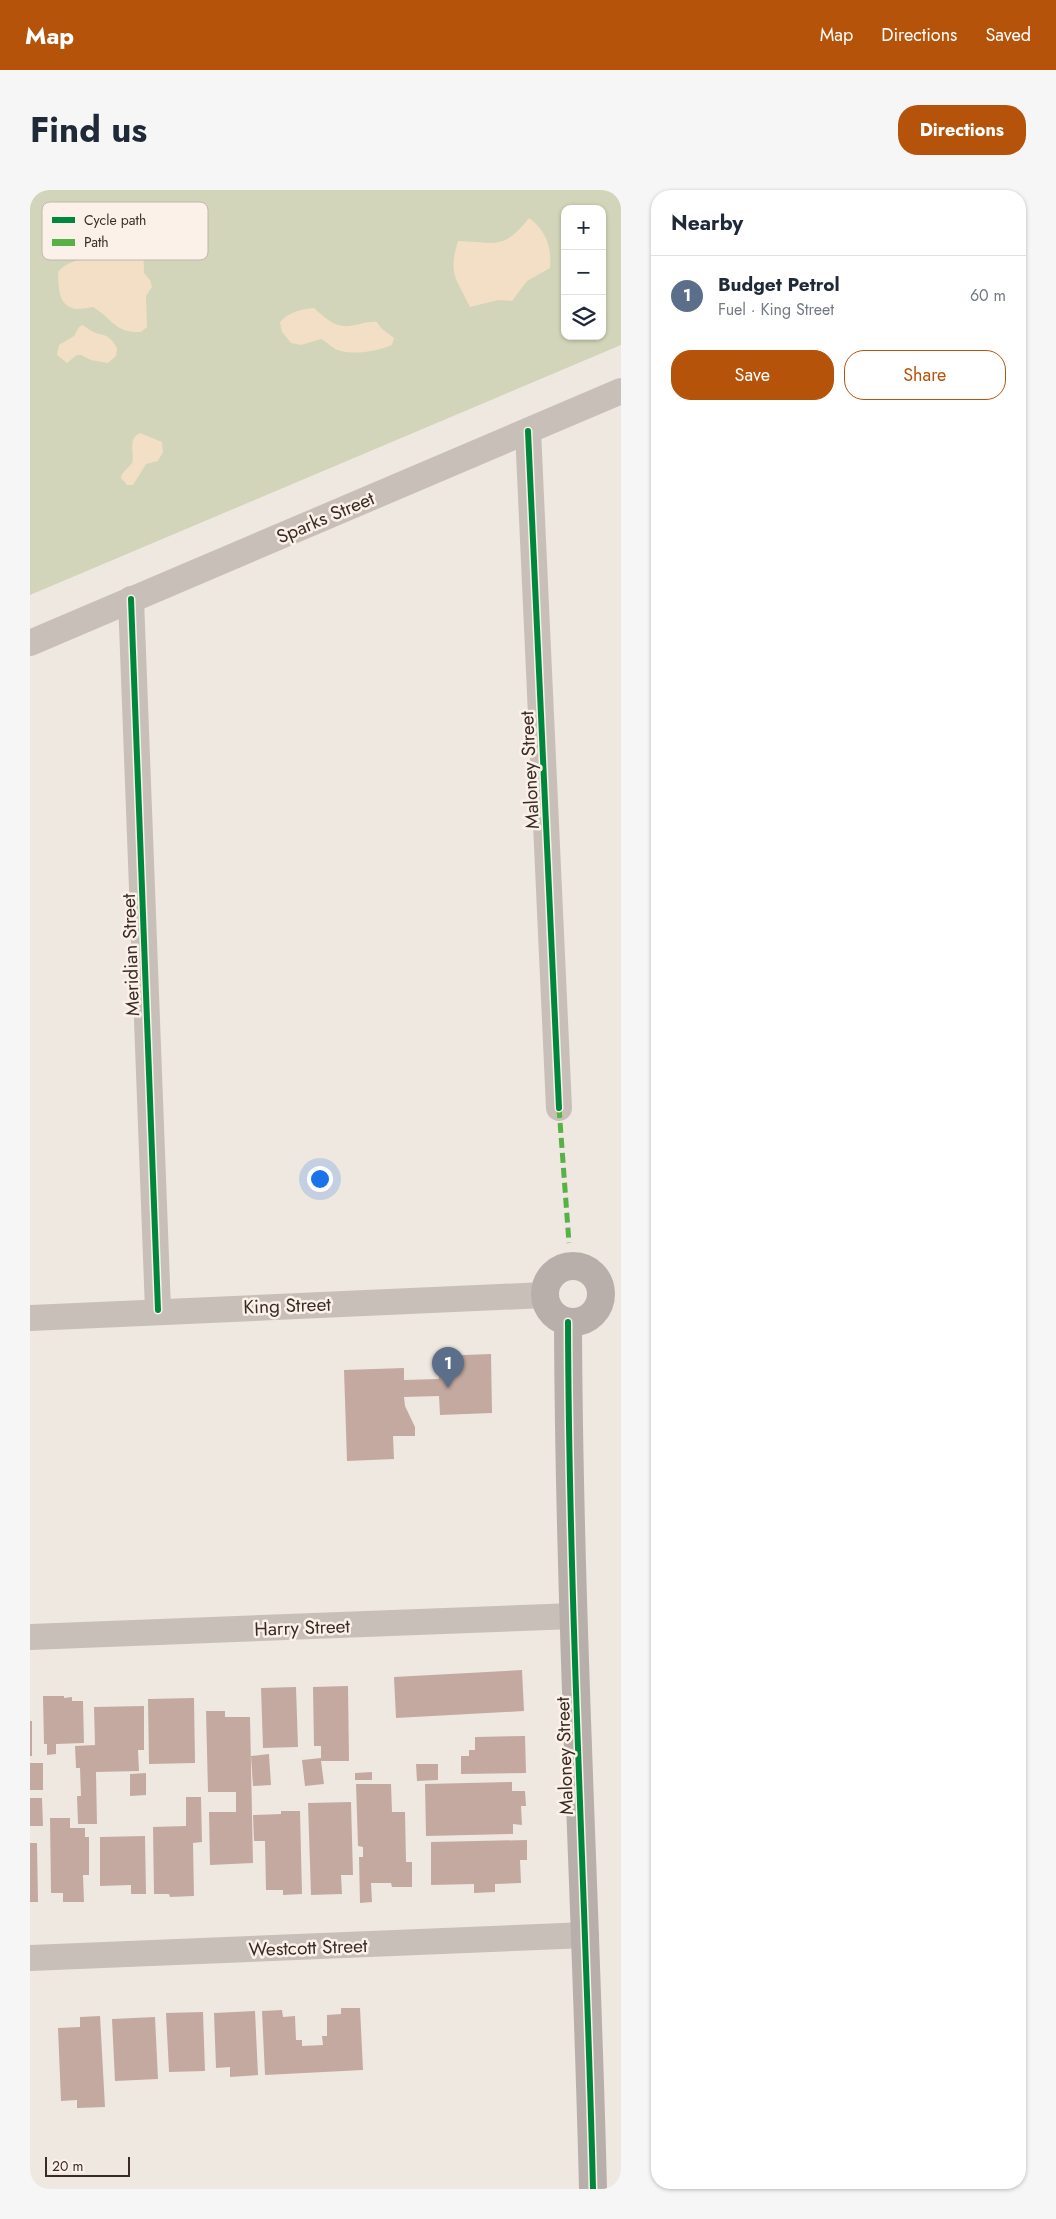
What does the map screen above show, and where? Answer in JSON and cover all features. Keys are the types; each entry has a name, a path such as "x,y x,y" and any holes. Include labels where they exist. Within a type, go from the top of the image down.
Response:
{"main road":[{"path":"570,1266 580,1266 590,1272 611,1291 600,1300 597,1309 590,1316 582,1321 568,1322 559,1319 551,1312 546,1304 545,1295 546,1285 552,1275 559,1269 570,1266"},
{"name":"Maloney Street","path":"568,1322 574,1616 594,2189"}],"street":[{"name":"Sparks Street","path":"30,643 621,391"},
{"name":"Maloney Street","path":"528,430 559,1108"},
{"name":"Meridian Street","path":"131,599 158,1310"},
{"name":"King Street","path":"30,1318 158,1310 545,1295"},
{"name":"Harry Street","path":"30,1637 574,1616"},
{"name":"Westcott Street","path":"30,1958 586,1935"}],"green space":[{"path":"30,190 621,190 621,345 30,595"}],"sand":[{"path":"529,218 540,228 547,240 550,253 550,268 527,281 512,301 498,300 470,307 455,275 454,261 458,241 490,243 505,240 520,229"},
{"path":"77,260 144,260 144,273 150,280 152,287 146,296 147,327 141,332 132,332 119,328 93,307 76,309 65,304 60,295 58,272"},
{"path":"314,308 330,321 339,325 349,326 377,322 381,328 394,338 392,345 374,351 353,353 333,348 321,339 301,345 291,343 282,332 280,322 296,312"},
{"path":"82,325 113,342 117,348 116,356 108,363 77,355 67,363 57,355 59,345 74,336"},
{"path":"140,433 162,442 163,452 158,461 146,464 133,485 127,485 121,478 122,474 132,463 133,442"}],"building":[{"path":"491,1354 492,1413 440,1415 439,1396 404,1397 405,1406 415,1427 415,1436 393,1436 394,1459 347,1461 344,1370 404,1368 404,1380 439,1379 437,1356"},
{"path":"522,1670 524,1711 396,1718 394,1677"},
{"path":"348,1686 349,1761 321,1761 324,1784 305,1786 302,1760 321,1758 321,1746 314,1746 313,1687"},
{"path":"296,1687 298,1747 263,1748 261,1688"},
{"path":"43,1696 72,1697 72,1701 83,1701 84,1743 56,1744 56,1754 47,1755 47,1744 44,1744"},
{"path":"194,1698 195,1763 149,1764 148,1699"},
{"path":"144,1706 144,1750 138,1750 139,1771 96,1772 97,1824 78,1824 77,1796 81,1796 80,1768 76,1768 75,1746 95,1745 94,1707"},
{"path":"206,1711 225,1711 225,1717 250,1717 253,1863 210,1865 209,1812 236,1812 236,1792 208,1792"},
{"path":"30,1721 32,1721 32,1756 30,1756"},
{"path":"525,1736 526,1773 461,1774 461,1756 469,1756 469,1750 475,1750 475,1737"},
{"path":"269,1754 271,1785 253,1786 251,1756"},
{"path":"30,1763 43,1763 43,1790 30,1790"},
{"path":"416,1764 438,1764 438,1780 417,1781"},
{"path":"372,1772 372,1780 355,1780 355,1773"},
{"path":"146,1773 146,1795 130,1796 130,1774"},
{"path":"512,1782 512,1791 525,1791 526,1806 521,1806 522,1825 513,1824 513,1834 426,1836 425,1784"},
{"path":"356,1784 391,1784 392,1812 405,1812 406,1862 412,1862 412,1887 392,1887 391,1883 371,1883 372,1902 360,1903 359,1857 363,1857 363,1847 358,1846"},
{"path":"186,1797 201,1797 202,1842 193,1843 194,1896 170,1897 169,1894 154,1894 153,1827 186,1826"},
{"path":"30,1798 42,1798 43,1826 30,1826"},
{"path":"351,1802 353,1875 341,1875 342,1894 311,1895 308,1803"},
{"path":"281,1811 300,1811 302,1894 283,1895 283,1890 266,1890 265,1841 254,1841 253,1815 281,1814"},
{"path":"50,1818 70,1818 70,1828 85,1828 85,1837 89,1837 89,1875 83,1875 84,1902 63,1902 63,1893 51,1893"},
{"path":"145,1836 146,1894 131,1894 131,1885 100,1886 100,1837"},
{"path":"527,1840 527,1860 520,1860 521,1883 495,1884 495,1892 474,1893 474,1884 431,1885 431,1842"},
{"path":"30,1843 37,1843 38,1902 30,1902"},
{"path":"341,2008 360,2008 363,2070 265,2075 262,2011 282,2010 283,2017 295,2016 296,2040 302,2040 302,2046 323,2045 322,2036 327,2036 327,2015 341,2014"},
{"path":"255,2011 258,2075 230,2077 230,2067 216,2068 214,2013"},
{"path":"203,2012 205,2071 169,2072 166,2013"},
{"path":"100,2016 105,2107 77,2108 77,2100 61,2101 58,2028 80,2027 80,2017"},
{"path":"155,2017 158,2079 115,2081 112,2019"}],"marked path":[{"path":"559,1108 569,1243"}],"cycle path":[{"path":"528,431 559,1108"},
{"path":"131,599 158,1310"},
{"path":"568,1322 571,1539 593,2189"}],"place":[{"name":"Budget Petrol","path":"448,1388"}]}
